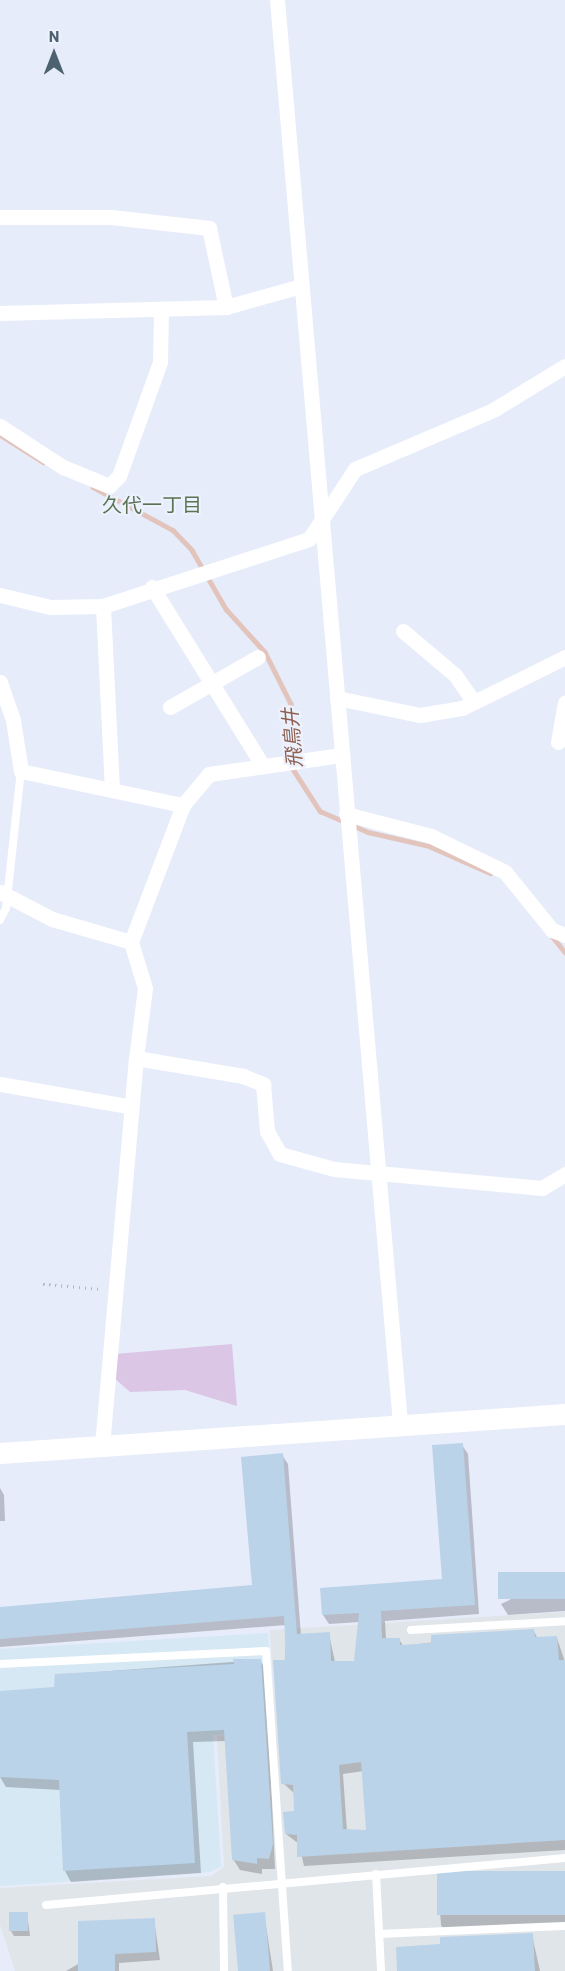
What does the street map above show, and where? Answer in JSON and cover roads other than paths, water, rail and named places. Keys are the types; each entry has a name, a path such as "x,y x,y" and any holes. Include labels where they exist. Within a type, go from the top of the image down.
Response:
{"street":[{"path":"277,0 400,1424"},
{"path":"0,217 111,217 209,228 226,307"},
{"path":"0,313 226,307 301,286"},
{"path":"0,426 63,466 109,486 119,476 160,362 161,309"},
{"path":"0,595 50,607 103,606 152,587 309,539 322,523 355,469 493,410 565,366"},
{"path":"152,587 263,766"},
{"path":"103,606 112,790"},
{"path":"403,631 455,675 474,702"},
{"path":"170,707 258,657"},
{"path":"337,698 420,714 474,702 565,657"},
{"path":"0,682 14,720 21,771 183,805"},
{"path":"558,742 565,704"},
{"path":"102,1446 128,1106 145,988 131,942 183,805 209,774 341,755"},
{"path":"346,814 431,836 505,872 552,930 565,935"},
{"path":"3,894 52,919 131,942"},
{"path":"136,1058 243,1076 263,1084 267,1131 280,1154 377,1173 542,1188 565,1174"},
{"path":"0,1084 128,1106"},
{"path":"0,1453 565,1414"}],"lane":[{"path":"0,920 21,771"},
{"path":"411,1630 565,1621"},
{"path":"0,1665 266,1651 288,1971"},
{"path":"46,1905 223,1887 565,1858"},
{"path":"376,1874 381,1971"},
{"path":"223,1887 225,1971"},
{"path":"379,1934 565,1926"}],"waterway":[{"name":"飛鳥井","path":"2,436 43,462"},
{"name":"飛鳥井","path":"93,487 173,530 192,550 226,609 265,652 291,704 291,766 320,811 368,832 429,846 490,873"},
{"name":"飛鳥井","path":"552,936 565,952"}],"district":[{"name":"久代一丁目","path":"152,504"}]}
